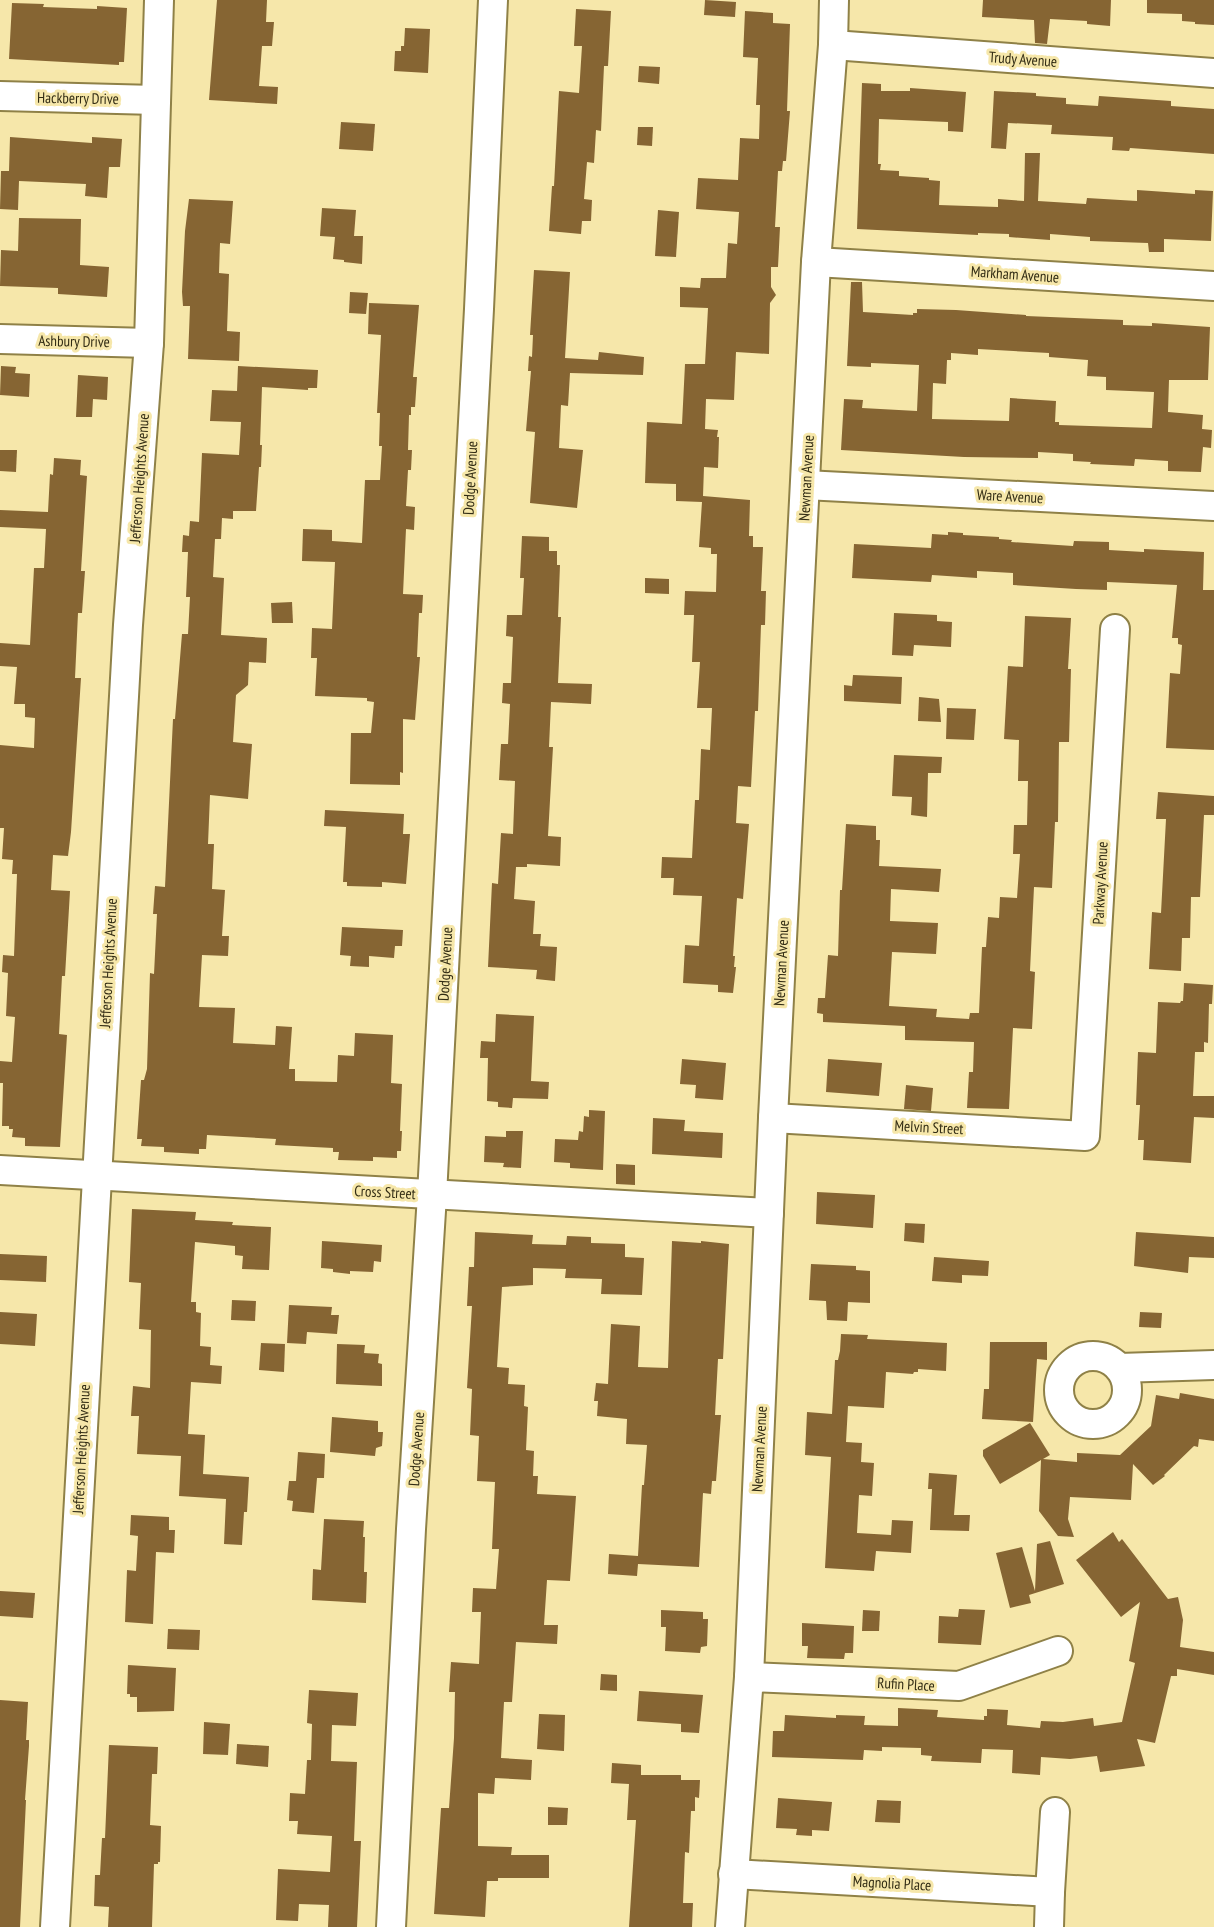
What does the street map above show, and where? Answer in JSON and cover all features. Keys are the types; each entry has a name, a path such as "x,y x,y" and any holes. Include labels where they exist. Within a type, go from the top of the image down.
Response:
{"street":[{"name":"Jefferson Heights Avenue","path":"55,1927 128,625 149,343 159,0"},
{"name":"Dodge Avenue","path":"391,1927 411,1529 432,1195 480,309 493,0"},
{"name":"Newman Avenue","path":"730,1927 748,1677 773,1118 816,262 833,45 834,0"},
{"name":"Trudy Avenue","path":"833,45 1214,73"},
{"name":"Hackberry Drive","path":"0,96 156,100"},
{"name":"Markham Avenue","path":"816,262 1214,286"},
{"name":"Ashbury Drive","path":"0,339 149,343"},
{"name":"Ware Avenue","path":"805,485 1214,506"},
{"name":"Parkway Avenue","path":"1085,1136 1115,629"},
{"name":"Melvin Street","path":"773,1118 1085,1136"},
{"name":"Cross Street","path":"0,1170 770,1213"},
{"path":"1119,1368 1214,1365"},
{"name":"Rufin Place","path":"748,1677 959,1686 1058,1651"},
{"path":"1049,1927 1055,1812"},
{"name":"Magnolia Place","path":"733,1874 1050,1892"}],"building":[{"path":"217,0 267,0 266,22 274,22 272,46 262,46 259,86 278,87 277,104 209,100"},
{"path":"705,0 736,2 735,17 704,15"},
{"path":"983,0 1111,0 1110,26 1087,24 1087,21 1050,19 1047,44 1035,43 1034,20 982,17"},
{"path":"1147,0 1214,0 1214,25 1182,21 1182,14 1147,13"},
{"path":"12,3 44,4 43,7 127,8 124,62 119,62 119,65 9,59"},
{"path":"576,9 611,11 608,66 604,66 601,131 596,130 594,163 587,162 584,199 592,200 591,221 582,221 581,234 549,231 559,91 579,93 582,46 574,46"},
{"path":"745,11 773,13 773,23 790,24 787,111 790,111 786,161 783,161 782,171 778,171 775,227 780,227 778,267 771,267 771,287 776,295 770,303 769,354 736,352 734,400 706,399 705,429 718,430 717,437 719,437 718,468 704,467 703,496 750,500 749,536 753,536 753,547 763,547 761,591 766,591 765,625 761,625 758,711 755,711 751,787 738,786 736,823 749,824 743,899 737,898 733,956 735,956 734,967 736,967 733,993 718,992 718,985 683,983 685,945 699,946 702,896 673,895 674,878 661,878 662,857 692,858 695,800 699,800 701,749 710,750 712,708 697,708 700,662 692,662 694,615 684,615 685,591 716,592 717,554 711,554 711,548 699,547 702,502 676,501 676,484 645,483 647,422 682,424 685,364 705,364 708,308 680,307 680,287 700,288 701,278 726,278 728,243 737,244 739,212 696,209 698,178 738,180 740,138 759,139 760,105 756,105 758,58 743,57"},
{"path":"405,28 430,29 428,73 394,71 395,51 401,51 401,46 404,46"},
{"path":"639,66 660,67 659,84 638,82"},
{"path":"862,83 881,84 881,91 910,91 910,88 966,92 963,132 948,131 948,122 879,119 878,164 881,164 880,170 899,171 899,176 940,181 939,205 998,207 998,199 1024,201 1025,153 1040,153 1038,201 1086,204 1087,198 1137,201 1137,190 1195,194 1195,190 1213,191 1211,241 1164,239 1164,252 1149,252 1148,243 1090,241 1090,237 1050,234 1050,240 1009,237 1009,234 978,233 978,235 857,229"},
{"path":"994,91 1036,93 1036,96 1066,98 1066,104 1098,106 1099,96 1171,101 1171,106 1214,109 1214,154 1130,148 1129,151 1112,150 1113,137 1051,134 1052,125 1008,123 1006,149 991,148"},
{"path":"341,122 375,124 373,151 339,149"},
{"path":"638,127 653,127 652,146 637,145"},
{"path":"10,137 92,143 92,137 122,139 120,167 109,167 107,198 85,196 86,184 19,181 18,210 0,209 1,171 9,171"},
{"path":"189,199 233,201 230,244 220,243 219,273 229,274 227,331 240,332 239,361 188,359 190,306 183,306 182,292"},
{"path":"322,208 356,210 354,236 363,236 362,264 333,259 335,237 320,236"},
{"path":"658,210 679,212 676,257 655,256"},
{"path":"19,218 81,219 80,265 109,267 107,297 58,294 58,288 0,286 1,250 18,251"},
{"path":"534,270 570,272 565,358 598,360 599,352 644,357 643,375 570,373 568,406 561,405 559,448 583,450 577,508 530,503 535,432 526,431 531,371 528,371 529,356 532,357 533,335 530,335"},
{"path":"851,282 862,282 863,312 913,315 917,313 917,309 956,310 1026,316 1123,320 1123,325 1152,326 1152,323 1210,327 1208,380 1169,380 1168,412 1203,415 1202,429 1212,430 1211,448 1203,447 1201,472 1168,471 1168,461 1135,459 1134,466 1090,464 1091,462 1073,461 1073,454 1038,452 1038,458 964,457 841,450 844,399 863,400 862,408 917,411 919,365 871,363 871,367 847,366","holes":["978,349 1049,353 1049,357 1088,360 1087,376 1106,377 1106,390 1154,392 1152,428 1059,425 1059,422 1055,422 1056,401 1010,398 1009,421 932,419 933,383 946,384 947,360 951,360 951,353 978,355"]},
{"path":"350,292 368,293 366,314 349,313"},
{"path":"369,303 419,305 413,377 417,377 415,407 411,407 411,415 409,415 408,450 412,450 411,470 408,470 406,506 415,507 414,530 406,529 403,594 423,595 422,613 419,613 417,657 420,657 415,720 403,719 403,773 400,772 400,785 350,784 351,733 371,733 374,702 367,701 367,698 315,696 317,658 311,658 312,628 332,629 335,562 302,561 303,529 332,530 332,541 362,543 365,480 380,480 382,446 379,446 380,413 377,413 381,335 368,334"},
{"path":"1,366 16,367 15,373 30,374 29,397 0,395"},
{"path":"238,366 318,370 317,388 308,388 308,390 262,387 261,467 259,467 256,511 233,511 233,519 222,518 221,539 215,539 213,577 224,578 221,635 267,638 266,663 249,662 248,685 236,695 233,742 252,744 248,799 210,795 208,844 214,844 212,889 225,890 222,936 229,936 228,956 202,955 199,1007 235,1008 233,1043 275,1045 276,1026 292,1027 289,1069 295,1069 295,1081 337,1082 338,1055 354,1056 355,1033 393,1035 391,1083 402,1084 401,1151 397,1151 397,1158 373,1157 373,1161 338,1160 339,1152 333,1152 333,1148 275,1145 276,1139 207,1135 206,1149 199,1149 199,1154 164,1152 164,1147 141,1146 142,1139 137,1139 141,1080 144,1080 147,1069 150,973 154,974 157,914 153,914 155,886 165,887 173,719 175,719 182,634 188,634 190,597 186,597 188,552 182,552 183,535 189,536 190,521 199,522 202,453 239,455 241,422 210,421 212,390 237,391"},
{"path":"78,375 108,377 107,400 93,399 92,417 76,417"},
{"path":"0,450 17,450 16,472 0,471"},
{"path":"54,458 81,460 80,475 87,476 81,571 85,571 82,613 78,613 75,678 81,678 71,832 68,856 53,855 51,890 70,891 59,1034 67,1035 60,1147 25,1146 25,1138 12,1137 13,1129 9,1129 9,1126 2,1126 3,1083 0,1083 0,1061 12,1062 15,1017 6,1016 8,973 2,972 3,955 14,956 17,874 12,874 13,860 2,859 4,828 0,828 0,745 34,748 35,718 25,717 25,704 14,704 17,667 0,666 0,643 30,645 34,568 44,568 46,529 0,527 0,510 48,512 50,474 53,475"},
{"path":"948,532 999,537 999,539 1012,540 1011,542 1073,546 1074,541 1109,542 1109,550 1204,552 1203,590 1214,590 1214,750 1166,748 1170,673 1180,674 1182,645 1178,644 1178,638 1172,638 1177,585 1107,582 1107,590 1013,585 1013,573 977,571 977,578 932,575 931,582 852,578 854,544 931,548 932,534 948,535"},
{"path":"522,536 549,537 549,551 557,551 557,565 560,565 558,617 561,617 558,683 592,684 591,704 551,702 549,747 553,747 548,836 561,837 560,866 527,864 527,867 516,867 514,899 535,901 533,934 541,934 540,946 557,947 555,981 536,979 537,970 488,967 492,883 498,884 501,833 513,834 515,781 499,780 501,744 508,744 510,704 502,703 503,683 511,683 513,637 506,636 507,615 522,615 524,578 520,578"},
{"path":"645,578 669,579 669,594 645,593"},
{"path":"292,602 293,623 272,623 271,603"},
{"path":"894,613 937,615 937,621 952,622 951,647 914,645 913,656 892,655"},
{"path":"1025,616 1071,618 1068,669 1071,669 1069,742 1059,742 1058,822 1055,822 1052,888 1034,887 1030,971 1035,972 1032,1029 1013,1028 1009,1109 967,1108 969,1072 973,1072 974,1042 905,1040 905,1026 823,1022 823,1014 817,1013 818,998 825,998 828,955 838,956 840,890 842,890 846,824 876,826 876,840 880,840 879,866 941,869 939,892 891,889 890,921 938,923 936,954 892,952 889,1006 937,1009 936,1017 969,1019 970,1013 979,1013 982,947 986,947 988,917 999,918 1000,897 1017,898 1020,854 1013,854 1014,825 1027,825 1028,781 1018,781 1019,740 1004,739 1008,666 1023,667"},
{"path":"853,675 902,677 901,704 844,701 844,685 852,686"},
{"path":"919,697 939,699 941,722 918,721"},
{"path":"947,708 976,709 974,740 946,739"},
{"path":"894,755 942,757 941,773 928,773 927,817 911,815 912,797 892,796"},
{"path":"1158,792 1214,796 1214,815 1204,815 1200,897 1191,897 1190,938 1182,938 1181,971 1149,969 1152,912 1161,913 1166,819 1156,819"},
{"path":"325,810 404,814 403,834 410,834 406,884 382,882 382,887 347,886 347,882 343,882 346,827 324,826"},
{"path":"342,927 403,930 402,946 395,946 394,958 369,956 369,967 350,966 351,956 340,955"},
{"path":"1184,983 1213,985 1212,1004 1209,1004 1208,1043 1204,1042 1204,1052 1195,1052 1193,1096 1214,1096 1214,1118 1194,1117 1191,1163 1143,1160 1144,1140 1138,1140 1140,1105 1136,1105 1138,1052 1156,1053 1158,1002 1180,1003 1183,1001"},
{"path":"496,1014 534,1016 531,1081 549,1082 548,1099 513,1098 512,1108 498,1107 498,1102 487,1101 488,1058 480,1058 481,1041 495,1042"},
{"path":"682,1059 726,1063 723,1100 695,1098 696,1085 680,1084"},
{"path":"828,1059 882,1063 879,1096 826,1092"},
{"path":"906,1085 933,1088 931,1111 904,1109"},
{"path":"589,1110 605,1111 603,1170 570,1168 570,1163 554,1162 555,1139 578,1140 579,1131 583,1132 584,1116 589,1117"},
{"path":"653,1118 685,1120 684,1131 723,1133 722,1158 652,1154"},
{"path":"506,1131 523,1131 521,1168 503,1167 504,1163 484,1162 485,1136 506,1137"},
{"path":"616,1164 635,1165 635,1185 616,1184"},
{"path":"817,1192 875,1195 873,1228 816,1224"},
{"path":"132,1209 196,1212 195,1220 271,1227 269,1270 242,1269 243,1256 235,1255 235,1246 195,1242 191,1302 196,1302 196,1312 201,1313 200,1346 211,1347 210,1365 222,1366 221,1384 191,1382 188,1434 205,1435 203,1474 249,1477 242,1545 224,1544 226,1499 179,1496 181,1456 137,1454 139,1416 131,1416 133,1386 150,1388 151,1330 139,1329 141,1283 129,1282"},
{"path":"905,1223 925,1224 924,1243 904,1241"},
{"path":"475,1232 533,1235 532,1244 566,1245 567,1236 591,1237 591,1243 625,1244 625,1257 644,1258 642,1295 601,1294 602,1279 565,1278 566,1269 533,1268 533,1285 502,1287 497,1367 509,1368 508,1384 525,1385 524,1406 528,1407 526,1450 534,1451 533,1476 538,1476 537,1494 576,1496 570,1581 547,1580 544,1625 558,1625 557,1644 516,1642 512,1702 504,1702 501,1758 532,1760 531,1780 495,1778 494,1794 478,1793 478,1846 512,1847 511,1855 549,1855 549,1878 498,1878 498,1881 487,1881 485,1917 434,1914 441,1808 449,1808 454,1738 455,1692 449,1692 451,1662 479,1664 481,1612 472,1612 473,1588 496,1589 499,1549 492,1549 495,1482 477,1481 479,1436 470,1435 472,1389 467,1388 472,1306 467,1306 469,1267 474,1267"},
{"path":"1136,1232 1214,1237 1214,1258 1189,1257 1188,1273 1134,1266"},
{"path":"322,1241 382,1245 381,1262 374,1261 373,1272 350,1271 350,1274 321,1268"},
{"path":"672,1241 729,1244 723,1359 718,1359 715,1415 721,1415 716,1481 712,1481 711,1494 703,1493 699,1567 638,1564 637,1576 608,1574 609,1554 638,1556 647,1445 626,1444 627,1419 597,1416 598,1401 594,1401 596,1383 608,1384 611,1324 640,1326 638,1367 668,1368"},
{"path":"0,1254 47,1256 46,1282 0,1280"},
{"path":"934,1257 989,1261 988,1276 962,1275 962,1283 932,1281"},
{"path":"811,1264 856,1266 856,1270 870,1271 870,1303 848,1302 847,1321 827,1320 826,1301 809,1300"},
{"path":"232,1300 256,1301 255,1321 231,1320"},
{"path":"289,1305 332,1307 331,1315 339,1315 337,1334 307,1332 306,1344 287,1343"},
{"path":"0,1312 37,1314 35,1346 0,1344"},
{"path":"1140,1312 1162,1313 1161,1328 1139,1327"},
{"path":"841,1334 868,1335 867,1339 947,1343 946,1371 918,1369 918,1372 913,1374 886,1372 884,1408 848,1406 846,1442 862,1443 861,1462 874,1463 872,1496 859,1495 857,1533 891,1535 892,1520 913,1521 911,1553 876,1551 874,1571 825,1568 831,1457 805,1455 807,1412 832,1414 835,1360 838,1360"},
{"path":"990,1342 1047,1342 1047,1360 1037,1359 1033,1422 982,1419 984,1389 989,1389"},
{"path":"261,1343 285,1344 284,1372 259,1370"},
{"path":"337,1344 365,1345 364,1353 379,1354 378,1363 382,1364 382,1386 336,1384"},
{"path":"1180,1393 1214,1399 1214,1441 1199,1439 1198,1447 1194,1446 1153,1485 1133,1464 1131,1500 1070,1497 1068,1519 1074,1537 1058,1536 1039,1511 1041,1460 1000,1484 983,1456 983,1450 1030,1423 1050,1455 1043,1459 1077,1462 1077,1453 1120,1455 1151,1426 1156,1395 1179,1399"},
{"path":"332,1417 378,1421 378,1432 383,1432 382,1446 376,1448 375,1456 330,1452"},
{"path":"298,1452 325,1454 324,1478 317,1478 314,1513 292,1511 293,1501 287,1500 289,1481 296,1481"},
{"path":"929,1473 957,1475 954,1515 970,1515 969,1531 930,1530 932,1489 928,1489"},
{"path":"131,1515 169,1517 169,1530 175,1530 174,1553 156,1552 153,1624 125,1622 127,1570 136,1571 138,1536 130,1535"},
{"path":"324,1519 364,1521 366,1603 312,1600 313,1569 321,1570"},
{"path":"1113,1532 1119,1542 1122,1539 1168,1599 1178,1597 1183,1620 1180,1647 1214,1652 1214,1675 1177,1669 1177,1676 1171,1676 1155,1743 1137,1739 1145,1766 1100,1772 1097,1756 1070,1759 1041,1757 1040,1775 1012,1773 1013,1750 982,1749 981,1763 931,1761 932,1756 921,1755 921,1748 882,1747 882,1751 864,1750 863,1760 772,1757 773,1731 784,1731 785,1715 836,1718 836,1715 865,1716 864,1725 898,1726 898,1708 938,1710 937,1717 984,1720 984,1716 987,1716 987,1709 1008,1710 1007,1725 1040,1728 1041,1721 1063,1722 1093,1718 1094,1726 1122,1722 1135,1663 1129,1661 1140,1602 1121,1617 1076,1560"},
{"path":"1050,1541 1064,1584 1029,1595 1031,1603 1010,1608 996,1553 1022,1547 1035,1591 1037,1544"},
{"path":"0,1591 35,1593 33,1618 0,1616"},
{"path":"959,1609 985,1610 981,1645 938,1643 939,1616 958,1617"},
{"path":"661,1610 703,1612 703,1619 708,1619 707,1646 701,1647 700,1653 665,1651 666,1627 661,1627"},
{"path":"863,1610 880,1611 879,1631 862,1631"},
{"path":"802,1623 854,1626 853,1653 845,1653 844,1659 807,1658 808,1646 802,1646"},
{"path":"168,1629 200,1630 199,1650 167,1649"},
{"path":"128,1665 176,1668 174,1711 137,1712 137,1697 130,1697 130,1694 127,1694"},
{"path":"601,1674 617,1675 617,1691 600,1690"},
{"path":"309,1690 358,1693 356,1726 332,1725 331,1761 357,1762 354,1841 361,1841 357,1927 328,1927 329,1905 299,1904 298,1921 276,1920 278,1869 330,1872 332,1836 297,1834 298,1821 289,1821 290,1793 305,1794 307,1760 311,1760 312,1724 307,1723"},
{"path":"639,1691 703,1695 699,1733 681,1732 681,1724 637,1721"},
{"path":"0,1700 28,1702 26,1740 29,1740 29,1746 20,1927 0,1927"},
{"path":"539,1714 565,1715 564,1751 537,1749"},
{"path":"204,1722 230,1724 228,1755 203,1754"},
{"path":"237,1744 269,1746 268,1767 236,1764"},
{"path":"109,1745 158,1747 157,1774 152,1774 150,1825 161,1826 160,1862 154,1864 152,1927 108,1927 109,1907 94,1906 95,1875 100,1875 102,1838 105,1838"},
{"path":"612,1763 641,1765 641,1775 681,1775 681,1780 700,1780 699,1798 695,1797 695,1811 691,1811 689,1853 685,1852 683,1903 693,1903 692,1927 629,1927 636,1820 627,1820 629,1784 611,1783"},
{"path":"778,1798 832,1802 829,1831 812,1830 812,1836 796,1835 797,1829 776,1828"},
{"path":"877,1800 901,1801 900,1823 875,1822"},
{"path":"548,1807 568,1808 567,1825 548,1825"}]}
